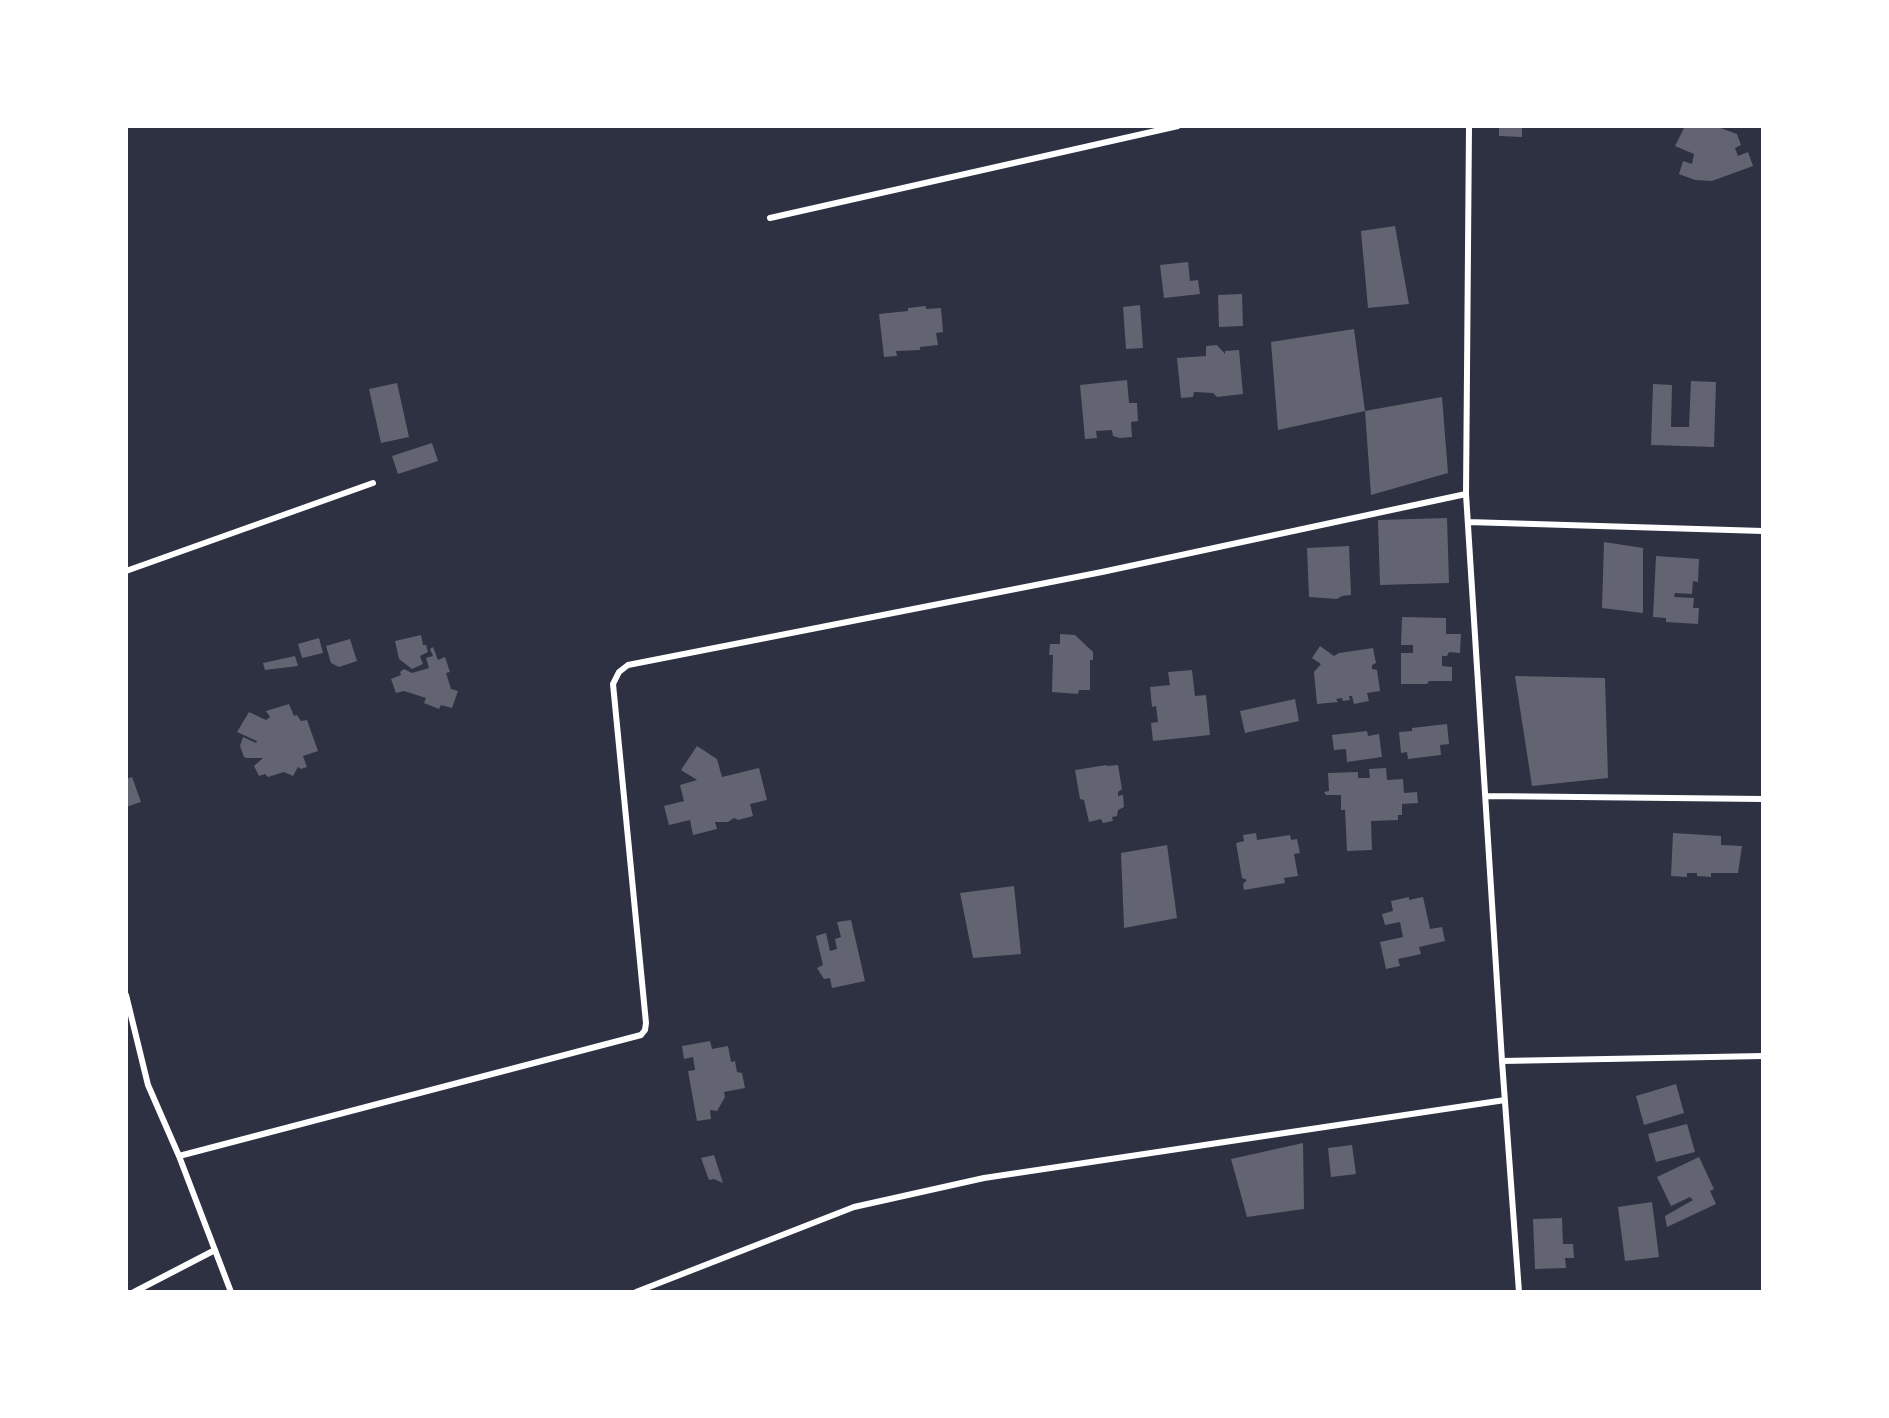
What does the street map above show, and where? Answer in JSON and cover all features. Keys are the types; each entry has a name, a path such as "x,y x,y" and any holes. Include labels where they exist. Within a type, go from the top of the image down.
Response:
{"street":[{"path":"770,218 1178,126"},
{"path":"1469,126 1466,494 1519,1292"},
{"path":"126,572 373,483"},
{"path":"179,1156 641,1035 646,1023 613,684 619,672 628,665 1102,572 1466,494"},
{"path":"1468,522 1763,531"},
{"path":"1486,796 1763,799"},
{"path":"126,995 148,1085 179,1156 231,1292"},
{"path":"1502,1061 1763,1056"},
{"path":"636,1292 854,1208 984,1178 1505,1100"},
{"path":"134,1292 215,1250"}],"building":[{"path":"1499,126 1522,126 1522,137 1499,136"},
{"path":"1685,126 1715,126 1737,134 1741,145 1735,148 1738,156 1748,152 1753,166 1712,181 1695,180 1679,174 1683,161 1692,164 1694,154 1675,146"},
{"path":"1395,226 1409,304 1368,308 1361,231"},
{"path":"1188,262 1190,281 1198,280 1200,294 1164,298 1160,265"},
{"path":"1242,294 1243,326 1219,327 1218,295"},
{"path":"1140,305 1143,348 1126,349 1123,307"},
{"path":"926,306 926,309 941,308 943,332 936,333 938,345 920,347 920,350 896,351 897,356 884,357 879,314 908,311 908,308"},
{"path":"1354,329 1365,411 1278,430 1271,342"},
{"path":"1217,345 1225,354 1225,351 1239,350 1243,394 1217,397 1213,393 1194,392 1193,397 1181,398 1177,358 1206,356 1206,346"},
{"path":"1127,380 1129,403 1137,403 1138,421 1131,422 1132,437 1113,436 1112,430 1096,431 1097,438 1085,439 1080,385"},
{"path":"1691,381 1716,382 1714,447 1651,445 1653,384 1672,385 1671,427 1689,427"},
{"path":"397,383 409,437 381,443 369,389"},
{"path":"1442,397 1448,473 1371,495 1365,411"},
{"path":"432,443 438,461 398,474 392,456"},
{"path":"1447,518 1449,583 1380,585 1378,520"},
{"path":"1604,542 1643,548 1643,613 1602,608"},
{"path":"1349,546 1351,595 1337,599 1309,597 1307,548"},
{"path":"1656,556 1699,559 1698,582 1693,581 1692,594 1675,593 1674,597 1694,598 1693,608 1699,608 1698,624 1666,622 1666,618 1653,617"},
{"path":"1402,617 1446,618 1446,634 1461,634 1460,653 1449,652 1447,656 1442,656 1442,666 1452,667 1452,681 1401,684 1401,653 1413,653 1413,645 1401,645"},
{"path":"1060,634 1075,635 1093,652 1093,660 1090,660 1090,690 1079,690 1078,694 1052,692 1053,655 1049,655 1050,644 1060,644"},
{"path":"421,635 423,645 426,645 428,652 420,656 423,664 412,669 399,659 395,641"},
{"path":"319,638 323,653 302,658 298,644"},
{"path":"350,639 357,661 339,667 331,663 326,646"},
{"path":"1320,646 1334,656 1339,653 1373,648 1376,663 1372,665 1372,669 1377,670 1380,691 1367,693 1369,701 1354,704 1352,696 1349,696 1350,700 1343,701 1342,698 1336,699 1338,702 1317,704 1314,672 1321,664 1312,658"},
{"path":"433,647 438,660 445,657 450,672 446,673 451,689 458,691 452,708 441,705 439,709 424,703 426,698 404,691 396,693 391,679 401,675 400,672 404,669 412,673 429,668 426,658 433,656 430,649"},
{"path":"295,656 298,666 265,670 263,663"},
{"path":"1192,670 1195,696 1206,695 1210,735 1153,741 1151,723 1158,722 1156,706 1152,707 1150,687 1170,685 1168,672"},
{"path":"1515,676 1605,678 1608,778 1532,786"},
{"path":"1295,699 1299,721 1245,733 1240,711"},
{"path":"289,704 294,716 297,715 301,721 307,720 318,751 303,756 307,767 301,769 298,767 293,776 284,772 268,777 265,774 259,776 254,766 263,758 244,757 240,746 243,737 256,743 257,741 237,732 249,712 266,720 270,717 266,711"},
{"path":"1447,724 1449,744 1440,745 1441,755 1408,759 1407,752 1401,753 1399,732 1412,731 1412,728"},
{"path":"1367,731 1368,736 1379,734 1382,757 1347,762 1346,749 1334,750 1332,735"},
{"path":"697,746 717,759 722,777 759,768 767,800 750,804 753,816 738,820 734,818 728,822 715,822 717,829 693,835 690,820 669,825 664,806 684,801 680,785 697,780 681,770"},
{"path":"1118,765 1122,789 1118,792 1118,796 1123,795 1124,807 1118,810 1117,816 1112,817 1113,821 1103,823 1101,819 1089,822 1084,800 1080,799 1075,770"},
{"path":"1386,768 1387,780 1403,779 1404,793 1417,792 1418,803 1402,804 1402,815 1398,815 1398,820 1371,821 1372,850 1347,851 1345,810 1341,810 1341,795 1326,795 1324,792 1329,791 1328,773 1358,772 1358,778 1370,778 1369,769"},
{"path":"132,777 141,802 126,807 126,779"},
{"path":"1256,833 1257,840 1290,835 1291,840 1297,839 1300,853 1294,854 1298,876 1284,878 1285,883 1244,890 1243,884 1247,880 1242,878 1236,843 1244,841 1243,835"},
{"path":"1673,833 1721,836 1721,845 1742,846 1738,873 1711,873 1711,877 1697,876 1697,873 1687,873 1687,877 1671,876"},
{"path":"1167,845 1177,918 1124,928 1121,853"},
{"path":"1014,886 1021,954 973,958 960,893"},
{"path":"1409,897 1409,900 1423,897 1430,929 1442,927 1445,941 1419,947 1421,954 1398,959 1400,966 1386,969 1380,942 1403,937 1400,922 1385,925 1382,914 1393,911 1391,901"},
{"path":"851,920 865,981 832,988 830,978 824,979 817,968 823,965 816,936 826,933 830,951 837,949 835,939 841,937 837,922"},
{"path":"710,1041 712,1049 728,1046 731,1062 735,1061 737,1072 742,1073 745,1088 724,1092 725,1097 717,1111 710,1110 711,1119 697,1121 688,1071 695,1070 693,1057 684,1059 682,1046"},
{"path":"1676,1084 1684,1113 1644,1125 1636,1096"},
{"path":"1687,1124 1695,1152 1656,1162 1648,1134"},
{"path":"1303,1143 1304,1209 1247,1217 1231,1159"},
{"path":"1352,1145 1356,1174 1331,1177 1328,1148"},
{"path":"714,1155 723,1183 714,1179 709,1180 701,1158"},
{"path":"1699,1157 1714,1189 1710,1191 1716,1204 1667,1227 1665,1216 1693,1200 1690,1197 1671,1206 1657,1177"},
{"path":"1652,1202 1659,1257 1625,1261 1618,1207"},
{"path":"1562,1218 1563,1244 1573,1244 1574,1258 1565,1258 1566,1268 1535,1269 1533,1219"}]}
